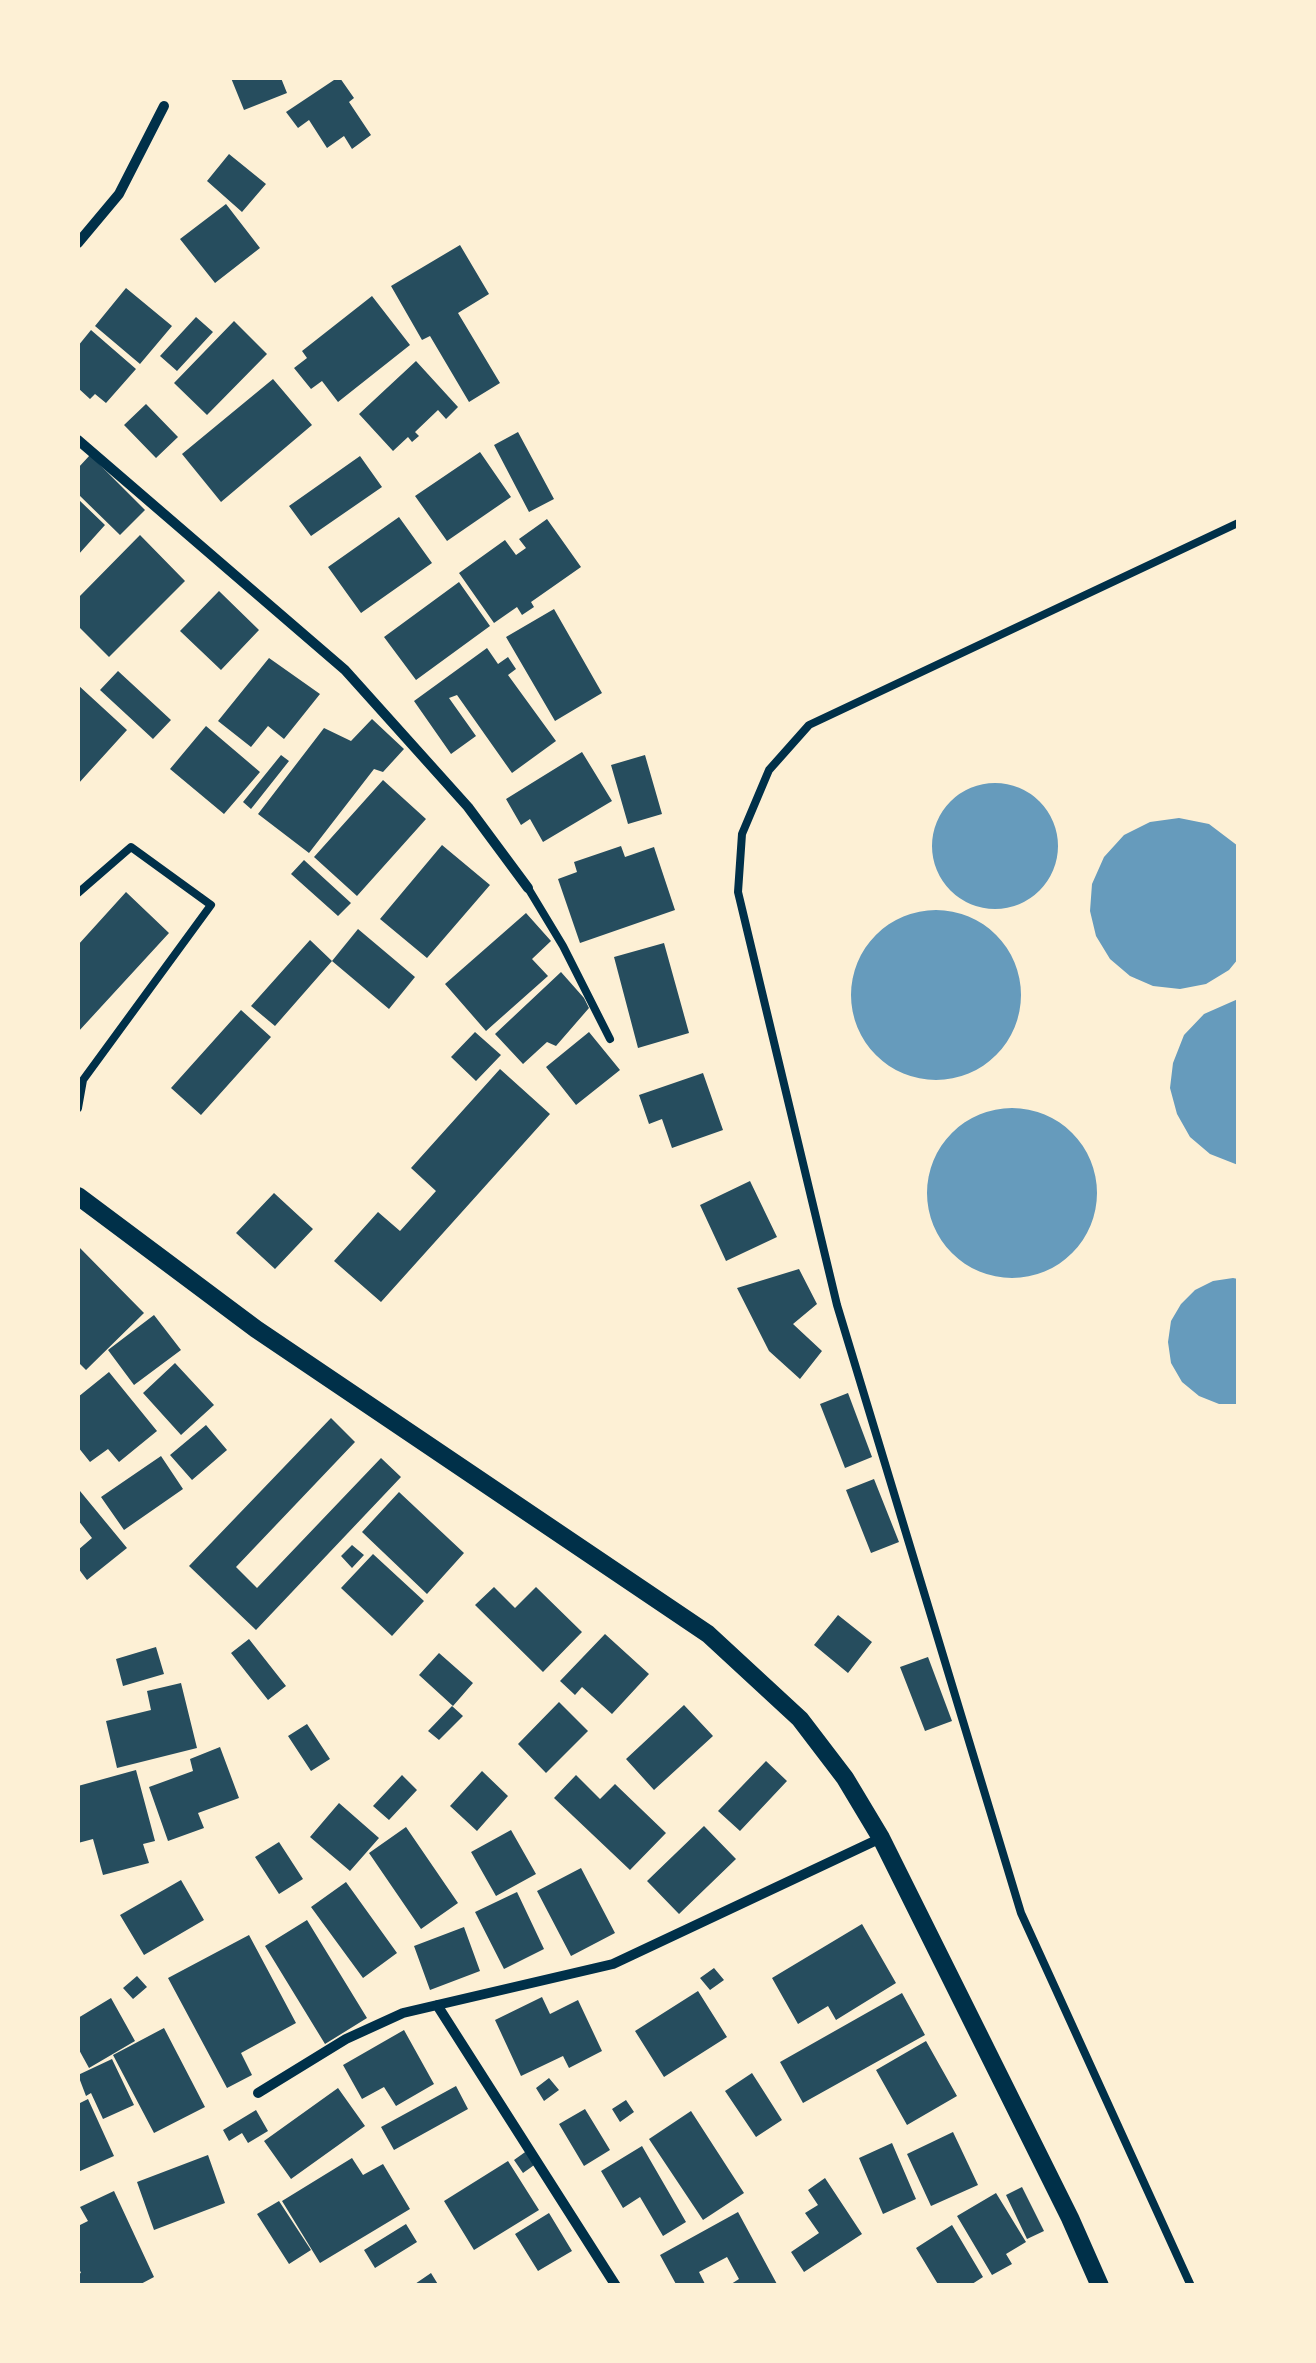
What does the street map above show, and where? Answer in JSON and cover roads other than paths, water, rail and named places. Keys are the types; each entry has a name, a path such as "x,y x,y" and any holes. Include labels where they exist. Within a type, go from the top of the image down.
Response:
{"street":[{"path":"78,243 119,194 164,106"},
{"path":"78,440 345,670 468,807 528,888"},
{"path":"78,1196 256,1329 708,1634 800,1719 845,1778 882,1838 1100,2286"},
{"path":"258,2093 346,2039 403,2013 614,1964 882,1838"},
{"path":"437,2005 616,2286"}],"lane":[{"path":"1191,2286 1021,1914 837,1305 738,892 742,834 769,770 809,726 1238,522"},
{"path":"78,893 131,847 211,906 177,956 80,1077 78,1108"},
{"path":"528,888 563,946 610,1039"}],"water":[{"path":"995,783 1019,788 1039,802 1053,822 1058,846 1053,870 1039,890 1019,904 995,909 971,904 951,890 937,870 932,846 937,822 951,802 971,788"},
{"path":"1179,818 1209,824 1238,846 1238,959 1229,970 1206,984 1180,989 1153,986 1130,976 1110,959 1096,936 1090,911 1092,884 1104,857 1124,835 1150,822"},
{"path":"936,910 968,917 996,935 1014,963 1021,995 1014,1027 996,1055 968,1073 936,1080 904,1073 876,1055 858,1027 851,995 858,963 876,935 904,917"},
{"path":"1238,999 1238,1165 1210,1154 1190,1137 1177,1114 1170,1088 1173,1063 1184,1035 1204,1014"},
{"path":"1012,1108 1044,1115 1072,1133 1090,1161 1097,1193 1090,1225 1072,1253 1044,1271 1012,1278 980,1271 952,1253 934,1225 927,1193 934,1161 952,1133 980,1115"},
{"path":"1238,1279 1238,1404 1219,1404 1199,1396 1182,1382 1171,1363 1168,1342 1171,1321 1195,1290 1213,1281"}]}
